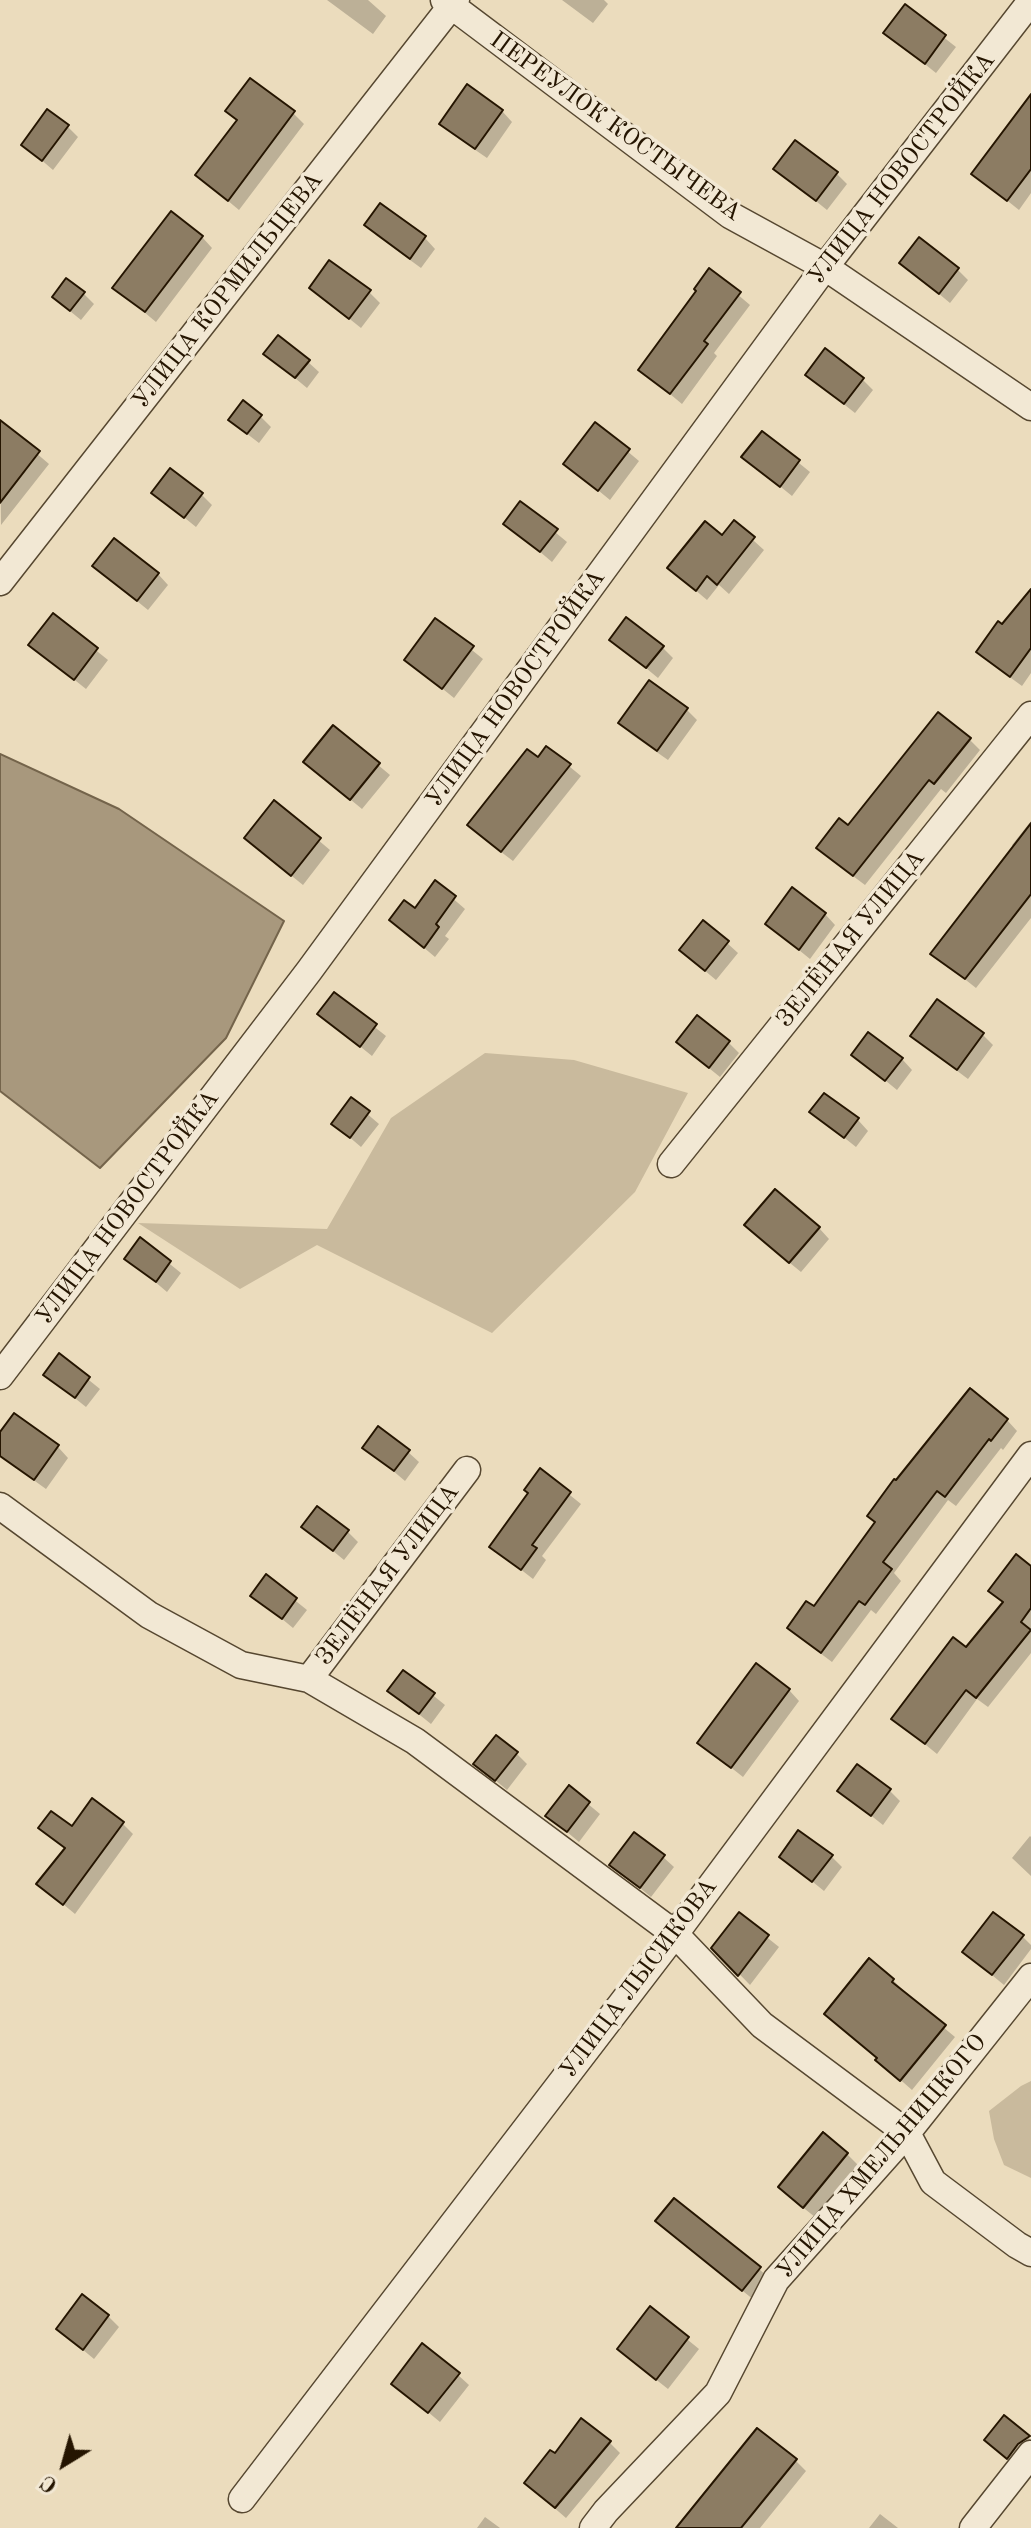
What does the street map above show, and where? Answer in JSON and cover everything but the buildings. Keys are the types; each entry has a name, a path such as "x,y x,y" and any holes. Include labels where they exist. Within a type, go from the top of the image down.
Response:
{"street":[{"name":"УЛИЦА НОВОСТРОЙКА","path":"0,1376 309,971 825,267 1031,1"},
{"name":"ПЕРЕУЛОК КОСТЫЧЕВА","path":"450,2 730,215 825,267 1031,407"},
{"name":"УЛИЦА КОРМИЛЬЦЕВА","path":"0,582 450,2"},
{"name":"ЗЕЛЁНАЯ УЛИЦА","path":"671,1164 1031,715"},
{"name":"УЛИЦА ЛЫСИКОВА","path":"242,2499 675,1934 1031,1455"},
{"name":"ЗЕЛЁНАЯ УЛИЦА","path":"309,1679 467,1470"},
{"path":"0,1506 149,1615 241,1665 309,1679 415,1741 675,1934 762,2025 907,2133 933,2182 1031,2253"},
{"name":"УЛИЦА ХМЕЛЬНИЦКОГО","path":"593,2528 718,2393 776,2280 907,2133 1031,1977"},
{"path":"973,2528 1031,2454"}],"shaded area":[{"path":"0,754 119,809 284,921 226,1038 100,1168 0,1091"},
{"path":"485,1053 574,1060 688,1093 635,1192 492,1333 317,1245 240,1289 138,1223 327,1229 391,1118"},
{"path":"1031,2081 1031,2178 1004,2165 994,2139 989,2111"}]}
